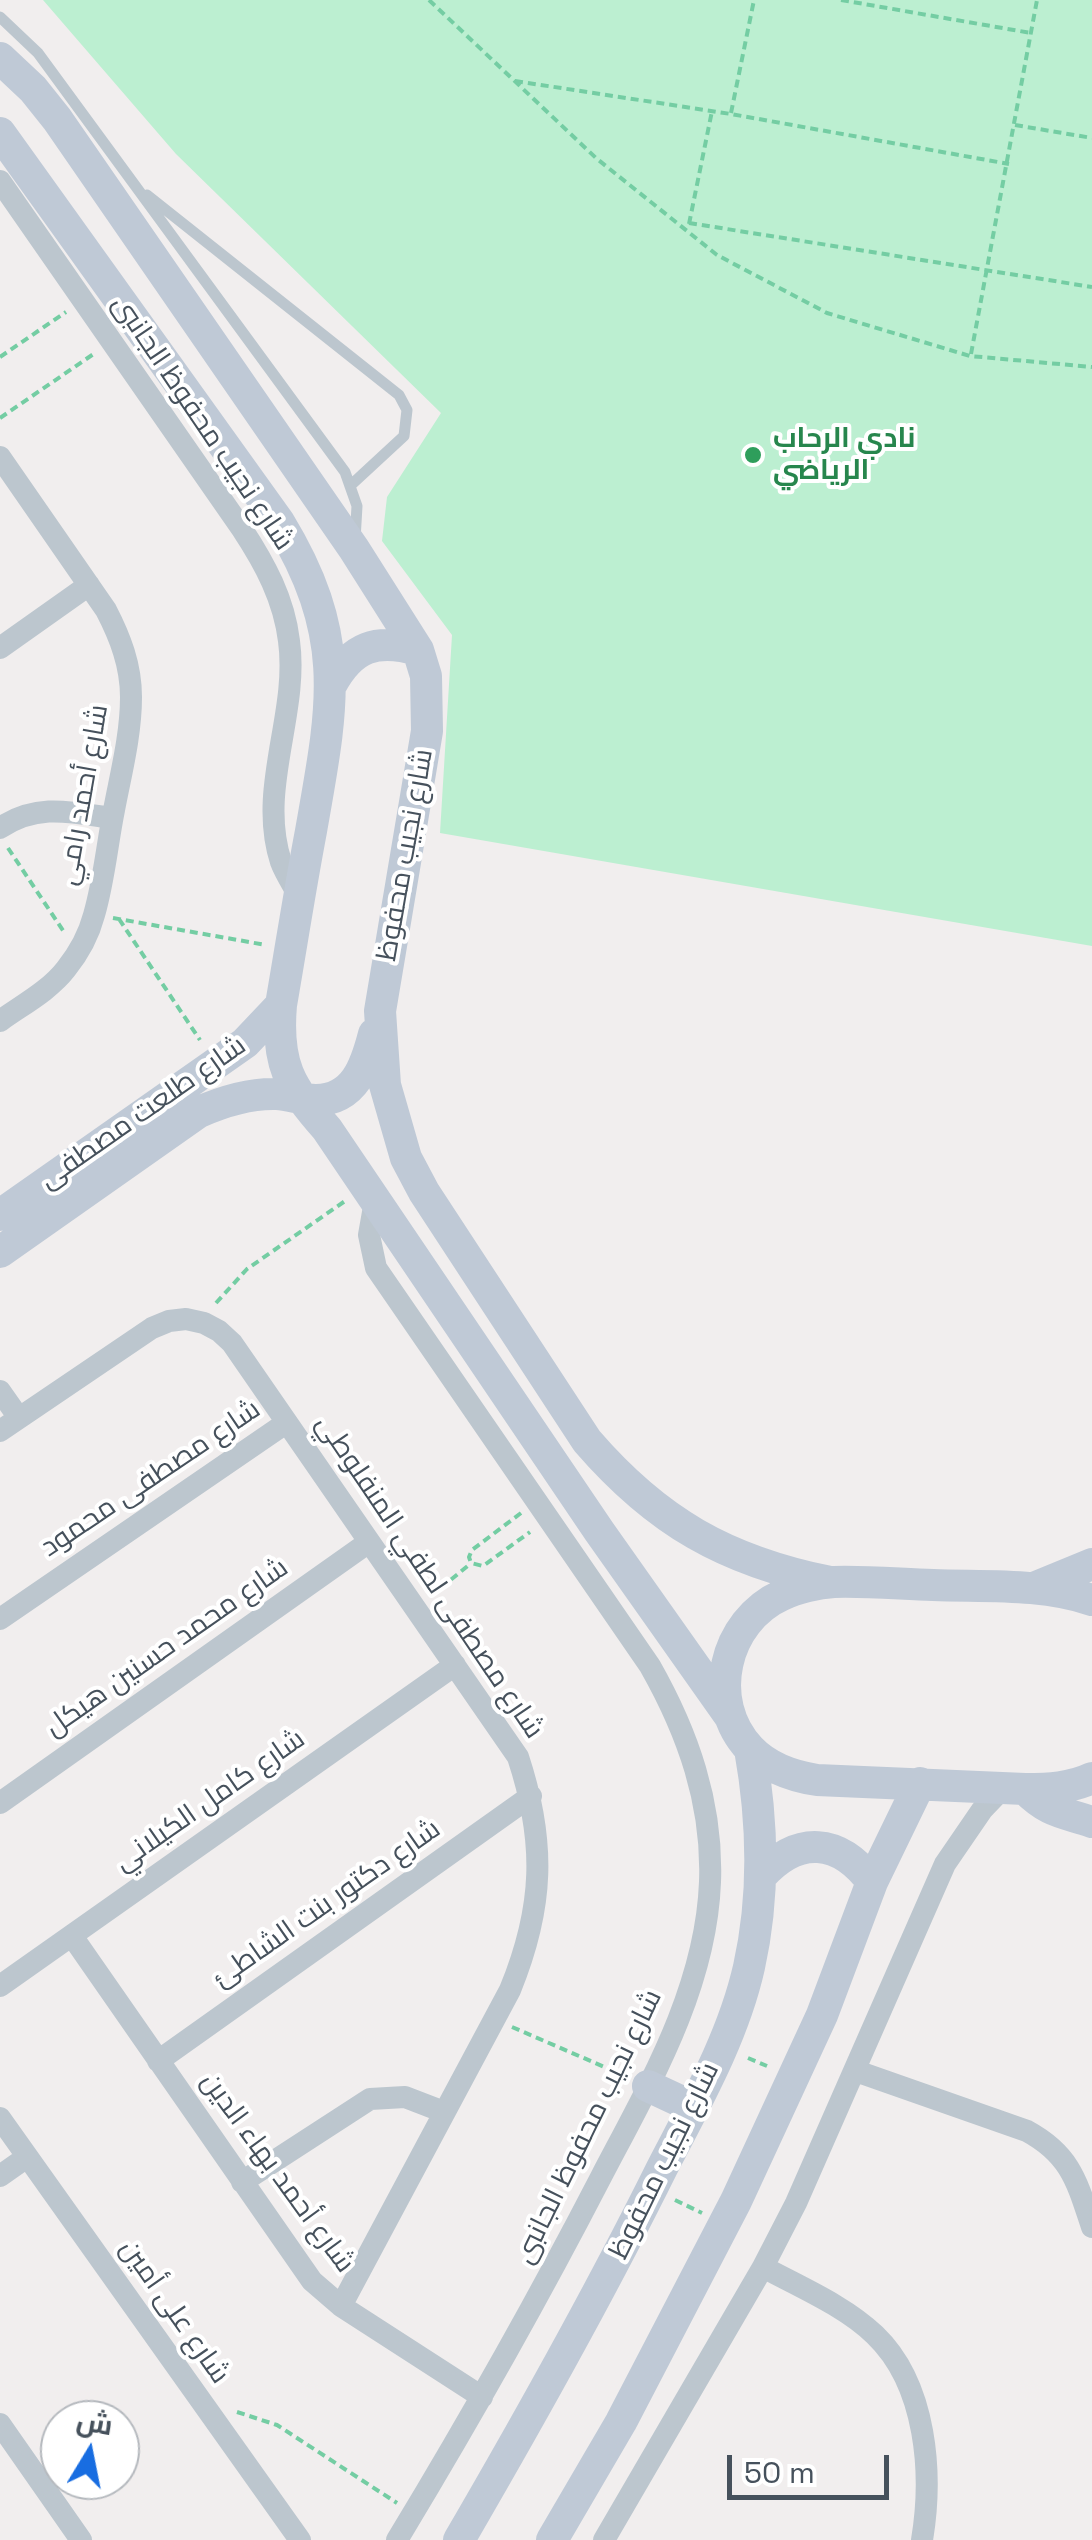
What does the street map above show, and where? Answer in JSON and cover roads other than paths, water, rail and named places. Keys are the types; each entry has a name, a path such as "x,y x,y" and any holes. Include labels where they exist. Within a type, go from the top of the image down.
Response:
{"street":[{"name":"شارع نجيب محفوظ","path":"0,58 33,89 62,106 418,650 426,676 427,731 380,1010 385,1085 406,1158 424,1192 587,1441 618,1478 695,1536 738,1557 830,1582"},
{"path":"0,133 297,552 322,616 332,684 328,738 281,1005 280,1054 298,1097 327,1130 750,1750 770,1766 792,1776 817,1780 1014,1788 1065,1786 1092,1778"},
{"name":"شارع نجيب محفوظ الجانبى","path":"0,181 265,564 281,602 290,642 290,684 274,794 274,830 282,864 299,896"},
{"name":"شارع أحمد رامي","path":"0,1020 54,983 77,951 94,915 132,695 120,636 89,585 2,465"},
{"path":"0,648 89,585"},
{"path":"332,684 342,666 357,652 376,644 418,650"},
{"path":"0,828 44,810 112,818"},
{"name":"شارع طلعت مصطفى","path":"0,1215 216,1064 258,1032 281,1005"},
{"name":"شارع طلعت مصطفى","path":"0,1252 200,1112 236,1098 276,1094 328,1099 353,1085 368,1059 380,1010"},
{"name":"شارع نجيب محفوظ الجانبى","path":"370,1194 369,1235 376,1268 650,1666 673,1707 693,1757 709,1842 706,1920 688,1992 648,2086 549,2279 397,2540"},
{"name":"شارع مصطفى لطفي المنفلوطي","path":"9,1424 152,1328 186,1319 219,1330 232,1343 518,1757 531,1796 538,1855 534,1915 525,1953 494,2019 341,2306"},
{"path":"0,1391 9,1424"},
{"name":"شارع مصطفى محمود","path":"0,1619 286,1422"},
{"name":"شارع محمد حسنين هيكل","path":"0,1803 370,1542"},
{"path":"1031,1588 1092,1564"},
{"path":"729,1714 724,1686 727,1657 739,1631 758,1609 783,1594 830,1582 1031,1588 1092,1600"},
{"name":"شارع كامل الكيلاني","path":"0,1986 454,1665"},
{"name":"شارع نجيب محفوظ","path":"459,2540 594,2304 694,2107 736,2011 749,1967 761,1876 759,1805 750,1750"},
{"path":"552,2540 621,2422 724,2224 794,2077 829,1998 872,1882 920,1783"},
{"path":"1014,1788 1060,1815 1092,1822"},
{"path":"604,2540 763,2266 856,2071 945,1864 982,1810 1014,1788"},
{"name":"شارع دكتور بنت الشاطئ","path":"158,2060 531,1796"},
{"path":"761,1876 776,1860 796,1850 818,1847 840,1852 858,1864 872,1882"},
{"name":"شارع أحمد بهاء الدين","path":"72,1936 312,2282 341,2306 482,2397"},
{"path":"856,2071 1027,2131 1048,2142 1074,2175 1092,2227"},
{"path":"648,2086 694,2107"},
{"path":"242,2182 370,2100 404,2097 444,2112"},
{"name":"شارع على أمين","path":"0,2118 300,2540"},
{"path":"0,2176 26,2156"},
{"path":"763,2266 854,2318 878,2338 896,2362 926,2450 929,2475 922,2540"},
{"path":"0,2424 81,2540"}],"lane":[{"path":"0,17 38,53 62,106 136,186 345,472 358,528 354,549"},
{"path":"136,186 398,395 407,410 404,436 351,485"}],"place":[{"name":"نادي الرحاب الرياضي","path":"753,455"}]}
